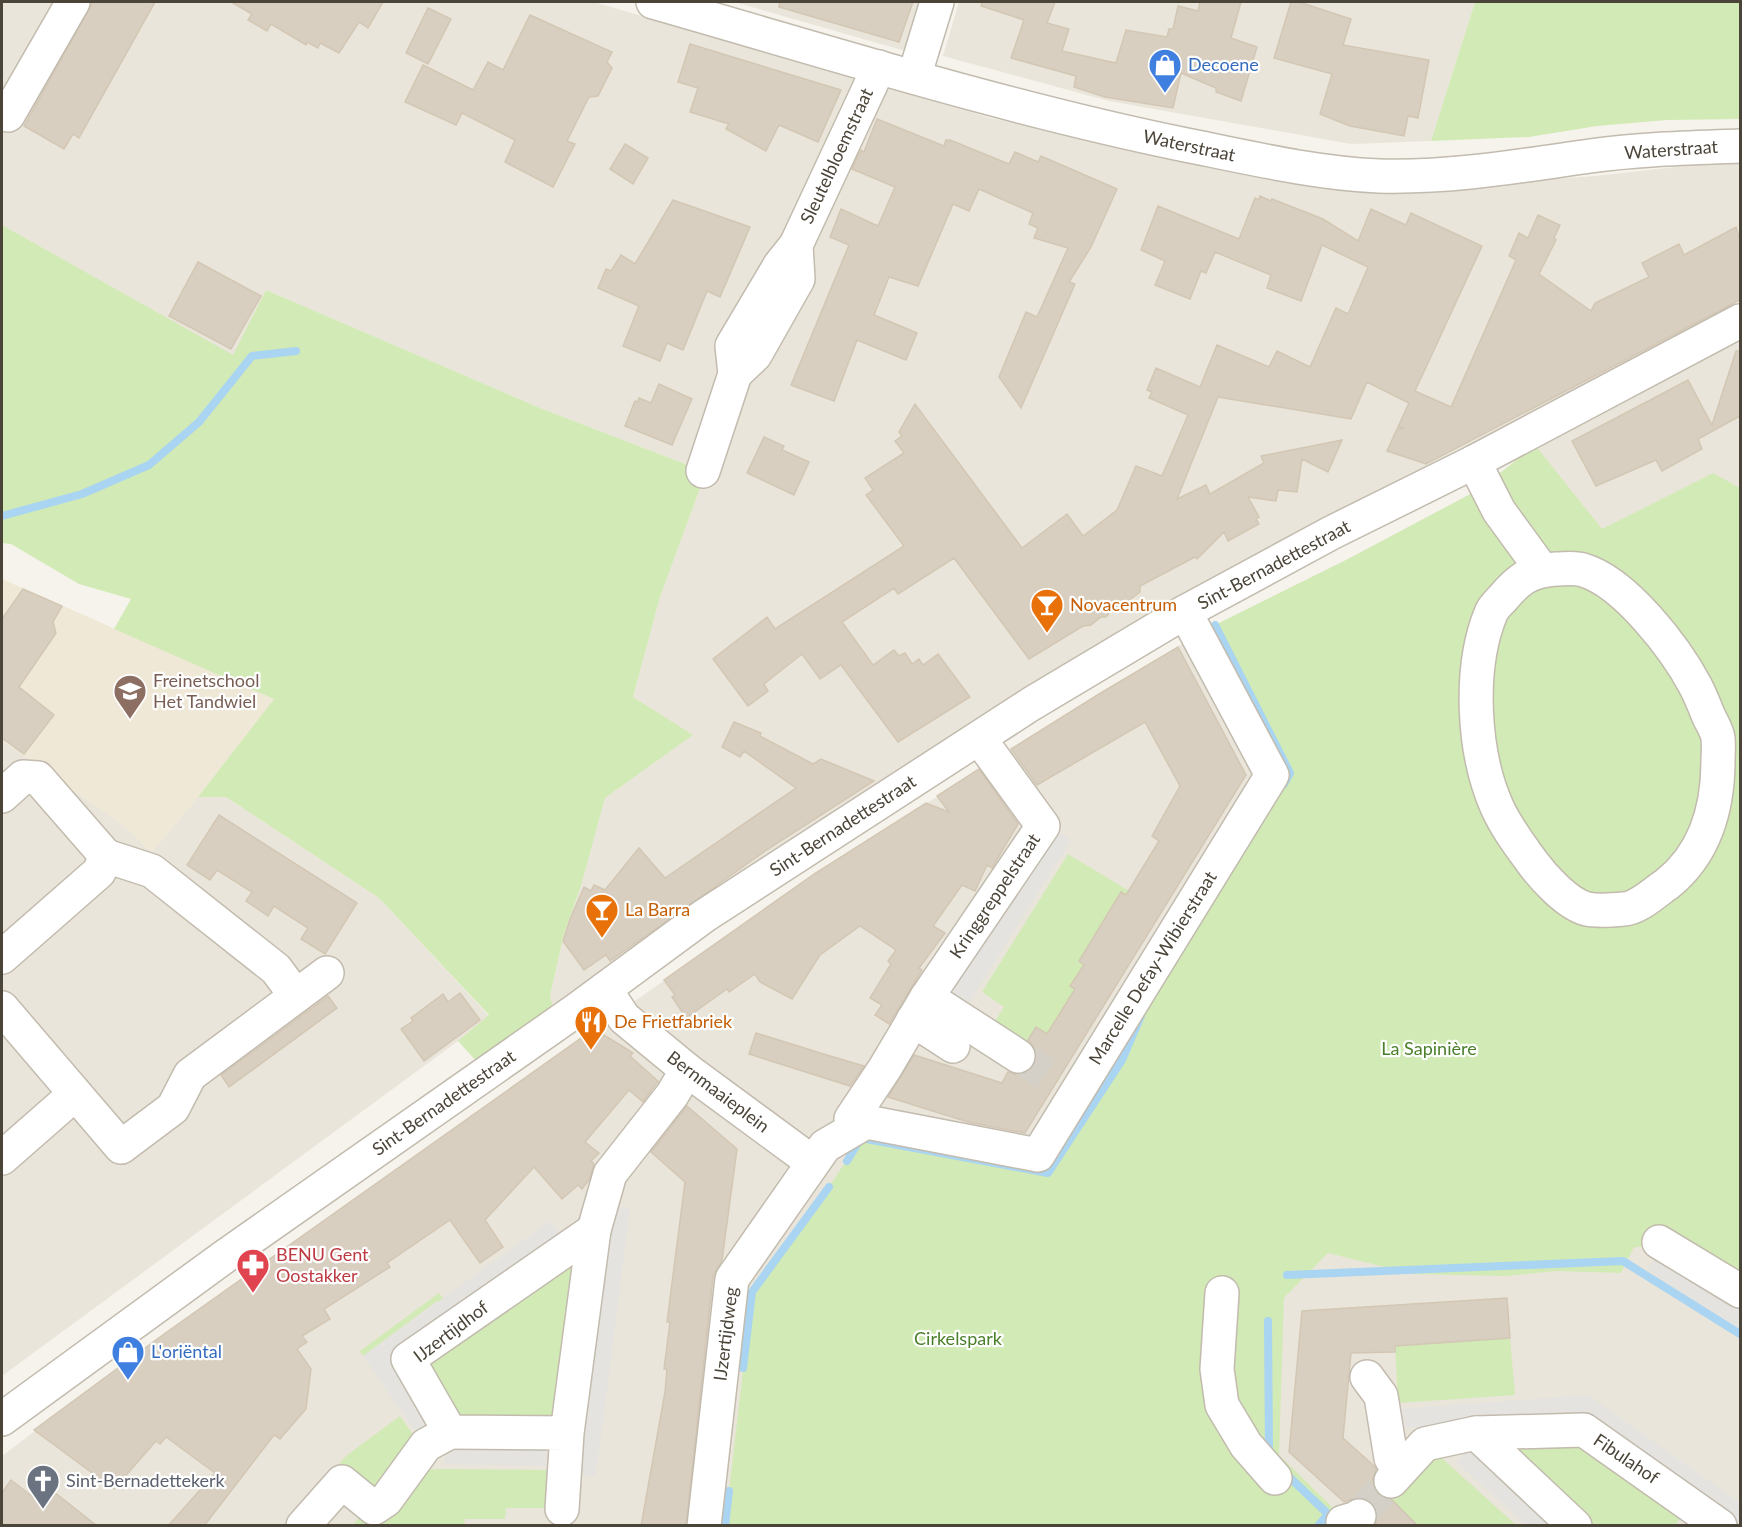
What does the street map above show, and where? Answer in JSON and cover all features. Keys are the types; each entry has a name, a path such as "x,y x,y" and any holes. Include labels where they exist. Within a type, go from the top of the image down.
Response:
{"street":[{"path":"8,115 73,2"},
{"name":"Waterstraat","path":"653,2 1018,106 1114,130 1325,171 1378,176 1436,175 1529,166 1592,156 1740,146"},
{"path":"914,77 937,2"},
{"name":"Sleutelbloemstraat","path":"703,471 735,374 732,346 780,265 796,245 879,67"},
{"name":"Sint-Bernadettestraat","path":"2,1419 224,1257 605,989 704,916 1031,704 1185,612 1330,533 1474,462 1740,321"},
{"path":"1474,462 1498,511 1542,570"},
{"path":"1582,569 1614,585 1659,632 1680,660 1696,688 1718,738 1716,801 1700,847 1678,875 1651,896 1627,909 1586,909 1561,895 1540,873 1511,833 1497,807 1486,774 1477,732 1476,699 1479,650 1491,611 1515,583 1529,574 1542,570 1582,569"},
{"name":"Marcelle Defay-Wibierstraat","path":"859,1121 1038,1155 1067,1087 1272,775 1185,612"},
{"name":"Kringgreppelstraat","path":"859,1121 885,1068 920,1009 1043,826 979,738"},
{"path":"2,796 23,777 38,778 106,856 152,871 276,969 296,996"},
{"path":"2,957 99,872 106,856"},
{"path":"2,1008 121,1147 173,1108 190,1075 327,973"},
{"name":"Bernmaaieplein","path":"605,989 624,1018 687,1070 812,1162"},
{"path":"920,1009 953,1046"},
{"path":"920,1009 1018,1056"},
{"path":"562,1509 567,1433 594,1230 610,1174 672,1095 687,1070"},
{"path":"2,1158 75,1094"},
{"name":"IJzertijdweg","path":"704,1526 732,1279 812,1162 825,1146 859,1121"},
{"name":"IJzertijdhof","path":"450,1432 408,1359 594,1230"},
{"path":"1659,1242 1740,1291"},
{"path":"1222,1293 1217,1369 1222,1405 1246,1446 1275,1478"},
{"name":"Fibulahof","path":"1368,1377 1381,1396 1395,1477 1425,1444 1476,1433 1584,1430 1703,1520"},
{"path":"303,1526 342,1482 374,1508 386,1500 426,1445 450,1432 567,1433"},
{"path":"1476,1433 1575,1526"}],"shaded area":[{"path":"2,2 593,2 795,59 990,118 1286,179 1371,192 1595,176 1740,162 1740,300 1617,369 1322,519 1179,602 554,1010 550,996 564,934 581,886 605,798 692,735 633,697 660,597 706,472 540,408 266,290 233,356 2,225"},
{"path":"734,2 920,2 905,51"},
{"path":"959,2 1475,2 1431,141 1351,144 1109,101 943,56"},
{"path":"1740,336 1740,1525 2,1526 2,1456 154,1341 809,878 1094,697 1205,630 1348,559 1480,489 1535,445"},
{"name":"Freinetschool Het Tandwiel","path":"2,579 274,699 152,852 123,825 2,740"},
{"path":"2,740 123,825 152,852 198,797 226,797 379,898 489,1016 2,1376"},
{"path":"1054,829 1071,840 965,1009 948,998"},
{"path":"611,1206 630,1208 596,1476 576,1474"},
{"path":"550,1221 562,1237 393,1360 435,1420 417,1433 363,1356"},
{"path":"1657,1255 1740,1309 1740,1331 1647,1270"},
{"path":"1588,1395 1740,1503 1740,1525 1582,1415 1400,1428 1399,1409"},
{"path":"445,1445 547,1446 546,1466 445,1464"},
{"path":"1469,1448 1553,1525 1526,1525 1456,1462"}],"green space":[{"path":"1475,2 1740,2 1740,119 1667,120 1597,126 1529,137 1431,141"},
{"path":"2,225 233,355 266,290 540,408 706,472 660,597 633,697 693,735 605,798 581,886 564,934 550,996 554,1010 479,1064 458,1041 489,1015 379,898 226,797 198,797 274,699 114,629 131,599 79,584 11,544 2,543"},
{"path":"1535,445 1602,529 1713,473 1740,488 1740,1279 1682,1246 1634,1247 1621,1273 1556,1271 1506,1276 1413,1274 1328,1253 1284,1298 1279,1455 1333,1508 1318,1525 725,1526 752,1292 829,1187 861,1138 1042,1162 1281,776 1205,630 1348,559 1480,489"},
{"path":"1068,854 1129,891 1126,895 1121,893 1079,961 1084,965 1070,986 1075,989 1047,1034 1036,1027 1024,1046 992,1026 1004,1007 982,992"},
{"path":"574,1263 560,1418 462,1421 430,1365 434,1359"},
{"path":"439,1293 455,1313 437,1301 363,1356 360,1351"},
{"path":"1510,1338 1515,1395 1398,1403 1395,1346"},
{"path":"400,1416 421,1446 380,1498 332,1472 346,1456"},
{"path":"1516,1445 1574,1446 1598,1457 1680,1519 1675,1525 1589,1525 1514,1456"},
{"path":"1434,1451 1516,1525 1418,1525 1390,1500"},
{"path":"413,1470 546,1470 546,1508 506,1508 505,1519 465,1519 464,1525 352,1526 364,1512"}],"building":[{"path":"93,2 155,2 79,138 73,134 64,149 24,126"},
{"path":"231,2 383,2 368,28 359,22 339,53 320,43 318,48 307,42 306,45 271,24 267,31 248,20 252,14"},
{"path":"780,2 913,2 899,42 779,7"},
{"path":"982,2 1055,2 1047,23 1069,29 1062,51 1116,63 1126,30 1167,37 1169,29 1173,29 1178,6 1198,11 1200,2 1241,2 1231,38 1257,47 1241,101 1216,92 1216,88 1181,73 1173,108 1105,97 1074,87 1076,76 1011,58 1024,20 981,6"},
{"path":"1291,2 1299,2 1351,19 1343,45 1429,60 1418,118 1408,116 1404,136 1350,126 1320,114 1332,74 1274,58"},
{"path":"428,8 451,19 428,64 406,53"},
{"path":"530,15 612,52 607,62 612,68 598,96 589,97 567,141 575,144 553,187 505,162 515,140 462,113 456,125 405,102 423,65 473,90 488,62 503,70"},
{"path":"690,44 841,90 818,142 779,125 766,151 726,129 729,124 690,112 698,88 678,82"},
{"path":"877,119 944,146 946,140 950,140 1009,164 1015,152 1038,162 1041,156 1117,189 1091,247 1069,282 1075,284 1021,408 999,377 1026,312 1037,317 1068,248 1034,238 1038,228 1029,224 1033,213 979,189 969,211 953,204 918,286 889,277 874,315 917,333 906,360 857,340 834,401 791,385 849,245 830,237 841,209 878,226 895,187 852,169 861,150 864,152"},
{"path":"625,144 648,158 633,184 610,169"},
{"path":"1260,196 1323,219 1358,241 1371,209 1406,225 1411,213 1482,246 1415,391 1451,407 1516,260 1509,256 1519,233 1528,238 1538,215 1560,225 1554,238 1556,240 1539,274 1591,311 1595,303 1649,277 1642,263 1679,244 1684,255 1736,227 1740,240 1740,300 1426,464 1387,451 1397,429 1405,428 1398,427 1409,403 1367,382 1351,419 1218,397 1177,499 1206,485 1210,494 1264,463 1261,456 1342,440 1328,472 1302,459 1297,492 1278,490 1276,501 1248,497 1259,517 1256,519 1259,524 1228,541 1224,532 1197,559 1195,557 1140,586 1140,592 1106,617 1101,617 1091,625 1083,626 1029,659 954,558 898,594 894,588 842,622 873,665 894,650 899,656 905,653 912,664 919,659 923,665 938,654 970,697 898,742 841,665 820,679 802,654 764,684 768,691 748,706 713,659 767,617 775,629 904,546 866,495 873,490 865,478 904,453 895,441 902,436 899,432 915,404 1022,548 1067,514 1083,536 1117,510 1136,466 1162,476 1188,415 1149,398 1152,392 1147,390 1156,368 1200,387 1217,345 1269,367 1277,351 1310,367 1336,308 1348,314 1368,267 1322,245 1301,301 1267,288 1271,275 1215,252 1206,273 1201,271 1190,299 1155,285 1165,261 1141,250 1158,206 1239,239 1255,198 1259,200"},
{"path":"673,200 750,227 720,297 707,291 683,350 667,343 660,361 623,346 639,306 598,288 606,269 611,271 621,255 635,264"},
{"path":"198,262 261,296 231,349 169,316"},
{"path":"1736,351 1740,351 1740,416 1698,439 1702,449 1662,471 1656,460 1596,486 1572,441 1688,380 1712,425"},
{"path":"659,384 692,399 672,445 625,426 635,401 638,402 639,398 651,403"},
{"path":"764,437 784,446 782,450 809,462 794,495 747,473"},
{"path":"23,589 62,606 53,622 56,633 19,687 54,715 24,754 2,738 2,619"},
{"path":"1178,647 1246,775 1025,1133 968,1122 888,1097 914,1055 1002,1083 1008,1072 1018,1075 1026,1073 1034,1066 1037,1058 1035,1048 1028,1040 1036,1027 1047,1034 1075,989 1070,986 1084,965 1079,961 1121,892 1126,895 1159,841 1152,836 1180,786 1145,722 1037,785 1011,749"},
{"path":"734,722 761,733 760,736 813,764 821,759 874,781 768,849 610,961 606,955 584,970 563,941 584,887 591,891 594,885 605,890 639,848 665,878 796,788 744,751 740,757 722,747"},
{"path":"979,769 1018,824 992,868 987,865 975,891 962,885 933,926 945,933 919,968 922,970 889,1024 875,1015 882,1005 870,998 891,964 888,961 896,950 860,926 820,955 792,999 760,982 755,974 729,992 727,989 686,1018 672,997 675,995 664,980 814,874 926,803 949,812 937,796"},
{"path":"219,815 357,903 325,954 301,939 308,928 274,906 268,916 246,901 252,892 217,870 210,880 187,865"},
{"path":"460,993 480,1020 424,1061 401,1029 413,1021 411,1018 443,994 448,1002"},
{"path":"328,996 337,1008 229,1087 221,1075"},
{"path":"594,1029 633,1053 630,1056 658,1081 643,1102 629,1090 585,1142 599,1153 591,1161 594,1164 589,1180 582,1189 578,1185 562,1199 534,1167 485,1220 503,1247 480,1263 450,1220 387,1263 390,1267 324,1309 330,1319 302,1336 307,1342 297,1349 311,1369 306,1409 280,1439 274,1435 204,1526 168,1526 215,1473 166,1437 160,1444 156,1441 114,1489 34,1430 164,1334"},
{"path":"756,1033 864,1066 850,1086 749,1054"},
{"path":"687,1106 737,1149 722,1260 713,1277 686,1526 641,1526 665,1392 667,1369 664,1369 670,1322 667,1322 685,1182 651,1152"},
{"path":"1507,1298 1510,1338 1395,1346 1395,1352 1351,1353 1343,1438 1374,1466 1376,1470 1373,1486 1378,1494 1391,1499 1418,1526 1375,1526 1377,1512 1372,1502 1363,1498 1355,1498 1344,1502 1289,1452 1302,1311"},
{"name":"Sint-Bernadettekerk","path":"11,1480 33,1497 44,1484 97,1526 2,1526 2,1493"}],"waterway":[{"path":"2,516 82,494 149,465 199,422 252,356 296,351"},
{"path":"1215,625 1290,773 1284,784"},
{"path":"847,1161 861,1138 1048,1173 1122,1060 1141,1016"},
{"path":"743,1368 752,1292 829,1187"},
{"path":"1287,1275 1623,1261 1740,1334"},
{"path":"1268,1321 1269,1454"},
{"path":"1284,1472 1328,1514 1318,1526"},
{"path":"725,1526 729,1491"}],"tunnel":[{"path":"1018,1056 1058,1081"},
{"path":"1359,1516 1391,1481"}],"place":[{"name":"Decoene","path":"1165,94"},
{"name":"Novacentrum","path":"1047,634"},
{"name":"Freinetschool Het Tandwiel","path":"130,720"},
{"name":"La Barra","path":"602,939"},
{"name":"De Frietfabriek","path":"591,1051"},
{"name":"BENU Gent Oostakker","path":"253,1294"},
{"name":"L'oriëntal","path":"128,1381"},
{"name":"Sint-Bernadettekerk","path":"43,1510"}],"park label":[{"name":"La Sapinière","path":"1429,1049"},
{"name":"Cirkelspark","path":"958,1339"}]}
